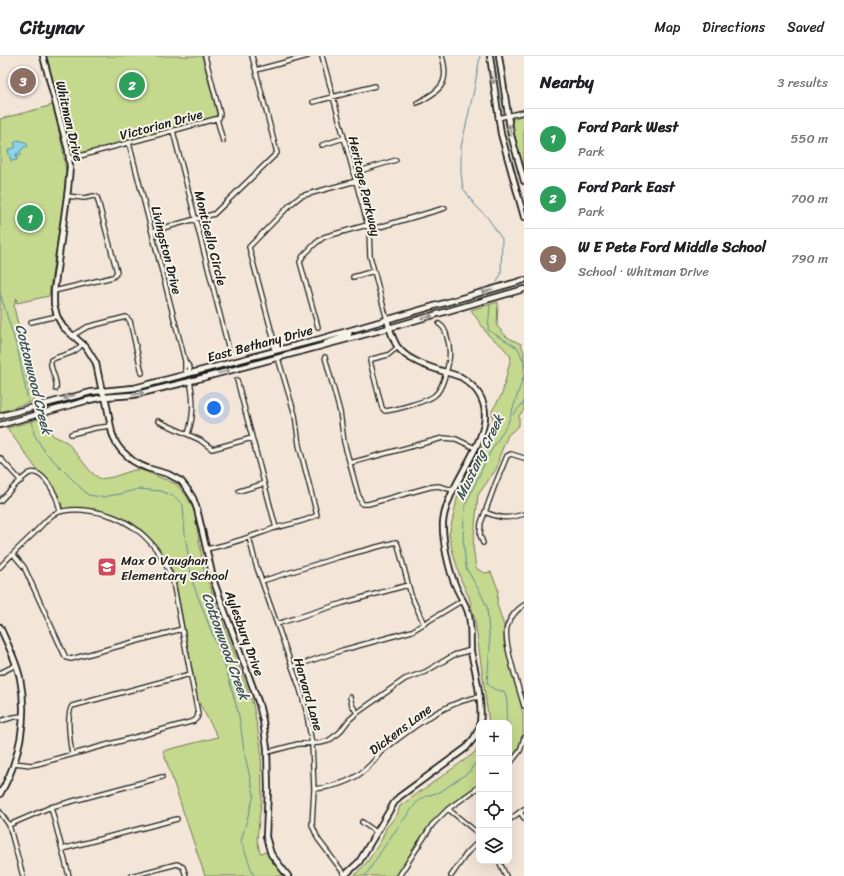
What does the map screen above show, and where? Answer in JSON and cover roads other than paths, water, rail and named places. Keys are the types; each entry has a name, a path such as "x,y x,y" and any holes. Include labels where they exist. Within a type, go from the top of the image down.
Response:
{"street":[{"name":"Whitman Drive","path":"43,56 69,159 70,177 54,292 54,304 57,316 63,327 89,351 96,363 102,390"},
{"name":"Victorian Drive","path":"69,159 217,120 220,114 205,56"},
{"path":"152,231 214,214 277,152 252,56"},
{"path":"256,70 308,56"},
{"name":"Heritage Parkway","path":"322,56 369,230 369,250 387,320"},
{"path":"417,103 431,96 444,81 446,73 442,56"},
{"path":"490,56 501,134 522,201 524,217"},
{"path":"500,56 507,116 524,181"},
{"path":"313,102 375,86"},
{"path":"498,118 524,112"},
{"path":"217,120 223,141"},
{"name":"Monticello Circle","path":"173,131 229,350"},
{"path":"322,144 344,138"},
{"name":"Livingston Drive","path":"129,143 185,361 185,370 188,374"},
{"path":"353,173 396,160"},
{"path":"206,549 309,519 317,515 299,445 295,416 278,358 276,350 277,345 273,337 249,246 290,204 300,196 356,181"},
{"path":"54,292 116,275 98,197 94,196 84,198 67,196"},
{"path":"369,230 445,208"},
{"path":"318,327 300,262 301,258 324,237 367,225"},
{"path":"353,277 374,271"},
{"name":"East Bethany Drive","path":"0,416 79,394 102,390 134,388 188,374 349,331 524,280"},
{"name":"East Bethany Drive","path":"0,425 89,400 133,395 190,381 389,328 524,289"},
{"path":"31,322 57,316"},
{"path":"72,336 87,326 126,317 130,321 142,373"},
{"path":"387,320 398,347 413,360 466,380 478,391 483,400 485,422 483,431 453,490 444,517 443,534 455,585 468,614 471,630 471,650 481,710 480,720"},
{"path":"398,347 388,354 370,361 384,410 387,411 431,398 436,395 440,389 451,356 450,347 443,326 439,324"},
{"path":"320,347 333,340 346,336 349,334 349,331"},
{"path":"56,389 57,381 50,363 51,360 68,355 82,344"},
{"path":"324,357 340,412 344,442 362,504 368,504 430,487 438,486 453,490"},
{"path":"188,374 194,406 192,425 188,434"},
{"path":"237,380 263,484 276,528"},
{"name":"Aylesbury Drive","path":"102,390 116,443 126,456 132,461 147,468 168,474 181,481 193,498 197,509 214,582 259,704 268,752 266,837 271,854 288,876"},
{"path":"158,421 200,440 212,449 252,438"},
{"path":"71,434 111,426"},
{"path":"350,463 443,438 456,439 475,448"},
{"path":"483,543 480,535 481,523 507,456 511,454 524,458"},
{"path":"0,458 21,480"},
{"path":"0,501 21,480 31,473 40,475 56,496 60,512"},
{"path":"239,491 263,484"},
{"path":"0,568 50,518 60,512 79,510 107,514 129,524 147,538 157,550 169,571 175,589 198,714 194,721 185,724 37,764 31,765 14,763"},
{"path":"485,512 498,518 508,518 524,514"},
{"name":"Harvard Lane","path":"249,537 276,624 306,710 312,744 314,789 312,818 314,832 344,875"},
{"path":"262,581 328,560 396,542 408,585 424,624"},
{"path":"13,554 24,567 67,658 71,659 182,629"},
{"path":"276,624 408,585"},
{"path":"292,667 343,650 412,631 463,600"},
{"path":"524,605 513,615 506,634 524,706"},
{"path":"0,626 16,665 22,694 23,716 14,763 0,794"},
{"path":"268,752 298,744 312,744 328,741 357,713 405,679 425,672 454,655 471,650"},
{"path":"0,673 16,665"},
{"path":"72,754 69,740 69,710 72,706 190,674"},
{"path":"350,697 352,705 357,713"},
{"name":"Dickens Lane","path":"314,789 329,787 352,779 370,766 380,753 437,712 466,698 479,697"},
{"path":"0,722 14,716 23,716"},
{"path":"344,875 359,862 376,832 399,797 466,748 476,734"},
{"path":"512,761 520,751 524,738"},
{"path":"9,825 51,807 162,777"},
{"path":"399,876 432,825 448,809 476,789"},
{"path":"51,807 69,876"},
{"path":"448,809 476,832"},
{"path":"512,818 524,809"},
{"path":"0,812 9,825 23,876"},
{"path":"520,812 524,818"},
{"path":"62,849 177,818"},
{"path":"362,822 376,832"},
{"path":"451,876 467,853 476,844"},
{"path":"131,876 177,864 183,867 186,876"},
{"path":"500,864 506,876"}],"water":[{"path":"18,140 25,142 28,146 23,148 20,152 21,156 18,156 18,153 16,154 17,160 11,161 8,150 16,147 14,143"}],"waterway":[{"name":"Mustang Creek","path":"480,56 461,147 461,174 463,188 475,205 488,218 502,239 501,274 497,282"},
{"name":"Cottonwood Creek","path":"0,293 18,351 29,406"},
{"name":"Mustang Creek","path":"490,305 488,330 518,348 524,362 524,367"},
{"name":"Mustang Creek","path":"506,720 507,703 504,691 494,689 487,683 490,647 487,607 466,568 463,537 465,506 488,456 508,423 524,375"},
{"path":"513,415 524,402"},
{"name":"Cottonwood Creek","path":"32,419 34,434 45,452 88,495 102,497 138,489 161,491 175,497 183,505 185,534 192,581 227,672 239,716 245,756 254,795 241,841 254,876"},
{"name":"Mustang Creek","path":"365,876 392,835 417,802 426,796 440,792 469,772 476,762"}],"place":[{"name":"W E Pete Ford Middle School","path":"23,81"},
{"name":"Ford Park East","path":"132,85"},
{"name":"Ford Park West","path":"30,218"},
{"name":"Max O Vaughan Elementary School","path":"107,567"}]}
